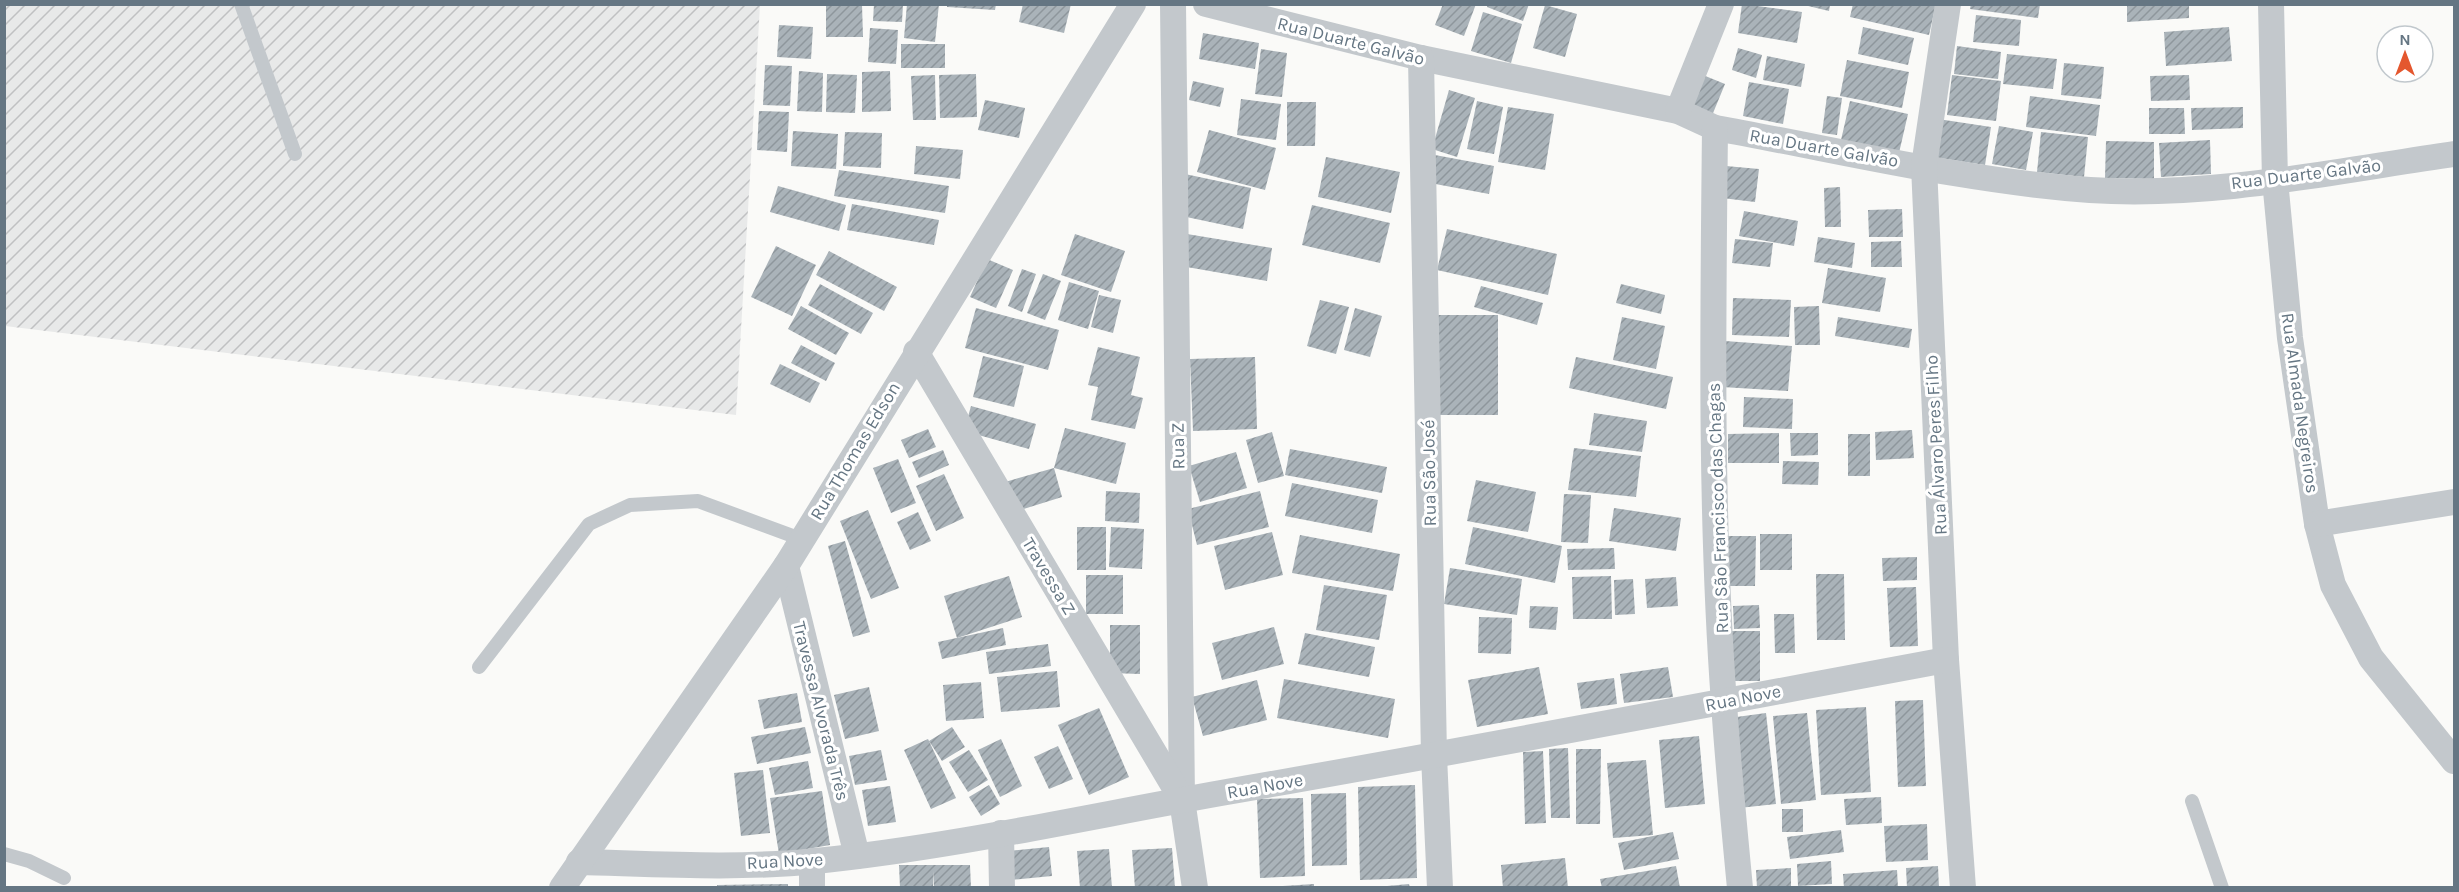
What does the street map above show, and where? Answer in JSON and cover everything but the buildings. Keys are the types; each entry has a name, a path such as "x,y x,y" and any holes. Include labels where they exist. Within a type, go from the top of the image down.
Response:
{"street":[{"name":"Rua Thomas Edson","path":"562,888 786,566 916,352 1133,4"},
{"name":"Rua Z","path":"1173,4 1182,800 1195,888"},
{"name":"Rua Duarte Galvão","path":"1206,4 1421,58 1678,111 1715,128 2025,183 2091,190 2166,190 2275,180 2454,154"},
{"path":"1678,111 1721,4"},
{"name":"Rua Álvaro Peres Filho","path":"1948,4 1924,166 1946,660 1963,888"},
{"name":"Rua Almada Negreiros","path":"2271,4 2275,180 2289,338 2317,524 2333,585 2371,658 2454,761"},
{"name":"Rua São José","path":"1421,58 1434,756 1440,888"},
{"name":"Rua São Francisco das Chagas","path":"1715,128 1713,295 1716,500 1724,701 1740,888"},
{"name":"Travessa Z","path":"916,352 1182,800"},
{"path":"2317,524 2454,502"},
{"name":"Travessa Alvorada Três","path":"786,566 856,856"},
{"name":"Rua Nove","path":"579,862 710,865 812,861 856,856 1001,833 1434,756 1946,660"},
{"path":"1001,833 1002,888"},
{"path":"812,861 812,888"}],"lane":[{"path":"241,4 295,154"},
{"path":"479,667 589,524 630,505 698,501 801,540"},
{"path":"2192,801 2222,888"},
{"path":"4,854 29,861 64,878"}],"shaded area":[{"path":"5,5 760,5 736,415 5,326"}]}
